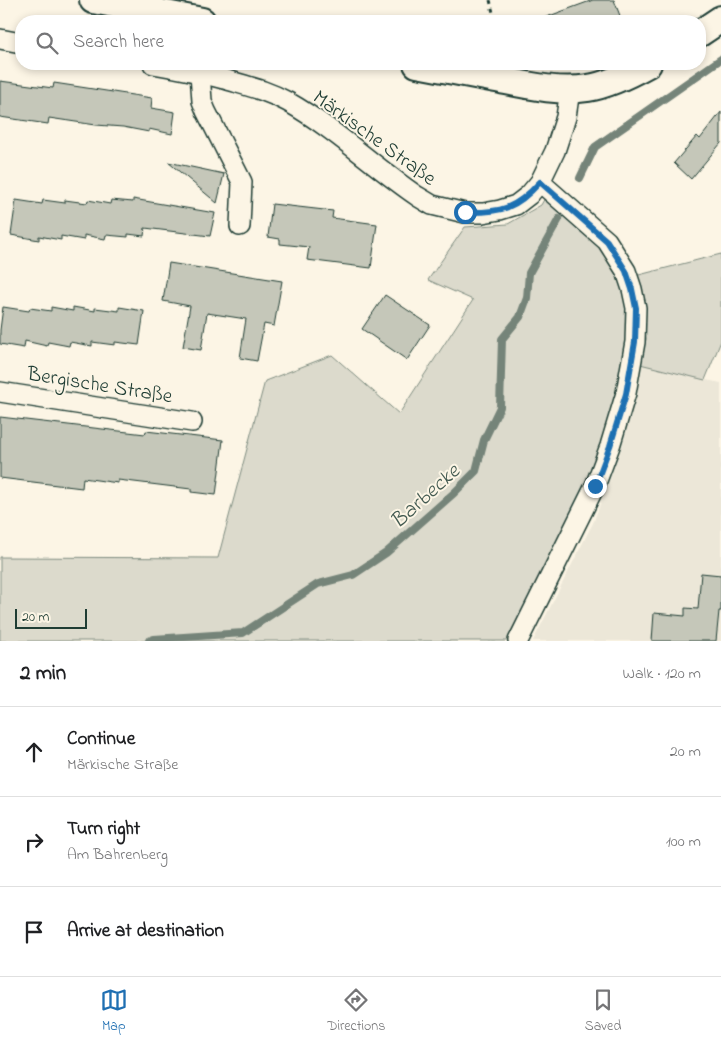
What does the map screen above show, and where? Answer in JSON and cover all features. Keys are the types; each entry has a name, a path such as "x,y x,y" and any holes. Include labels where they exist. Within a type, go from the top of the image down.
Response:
{"main road":[{"path":"94,0 171,15"},
{"path":"706,28 721,19"},
{"path":"449,70 539,87 570,90 589,88 638,70"}],"street":[{"path":"0,39 15,42"},
{"name":"Märkische Straße","path":"184,70 261,89 289,103 315,120 400,184 432,205 465,212 483,213 516,205 529,195 540,182 555,151 566,117 570,90"},
{"path":"200,73 202,101 242,182 240,226"},
{"path":"518,641 595,486 626,394 635,342 636,308 626,271 607,241 540,182"},
{"name":"Bergische Straße","path":"0,392 192,422"}],"path":[{"path":"490,0 494,15"}],"shaded area":[{"path":"546,196 577,220 608,259 622,286 629,323 616,394 586,489 509,641 0,641 0,557 218,558 265,381 332,355 399,414 473,300 428,280 465,227 508,224 541,205"},
{"path":"721,254 721,341 705,380 640,364 646,339 642,307 635,276"},
{"path":"641,364 721,383 721,641 533,641 594,521 619,451"}],"building":[{"path":"593,0 614,0 620,15 552,15"},
{"path":"0,81 53,88 54,83 152,98 151,108 175,112 172,134 149,129 149,132 49,118 48,124 0,117"},
{"path":"721,112 721,143 691,179 674,163 697,136 700,139"},
{"path":"168,162 224,174 217,203"},
{"path":"133,199 215,213 210,236 145,228 144,236 128,234 128,237 106,235 105,239 84,235 84,240 61,236 61,240 39,236 39,240 11,235 16,200 42,204 43,200 87,203 88,200 110,204 111,200 133,202"},
{"path":"272,204 333,211 332,218 377,224 371,268 307,260 309,247 280,244 280,239 268,237"},
{"path":"169,263 282,281 274,326 264,324 257,361 240,358 246,319 207,313 201,350 183,347 190,306 163,301"},
{"path":"385,295 430,325 407,360 362,329"},
{"path":"3,307 29,311 30,308 51,311 51,307 73,311 73,307 95,311 95,308 119,311 119,307 144,311 139,345 115,342 115,345 92,342 92,346 70,342 69,346 48,342 47,346 25,341 24,348 0,344"},
{"path":"0,417 145,434 146,431 223,440 216,495 191,492 191,489 118,480 118,483 83,478 82,488 0,478"},
{"path":"701,573 721,575 721,611 719,611 716,641 652,641 654,613 685,616 685,608 698,609"}],"waterway":[{"name":"Barbecke","path":"706,69 721,59"},
{"name":"Barbecke","path":"580,178 595,147 705,70"},
{"name":"Barbecke","path":"149,641 154,639 243,633 318,584 353,575 386,553 476,471 484,440 500,407 502,339 520,317 527,298 529,273 559,219"}],"route":[{"path":"465,212 483,213 516,205 529,195 540,182 607,241 626,271 636,308 635,342 626,394 595,486"}]}
